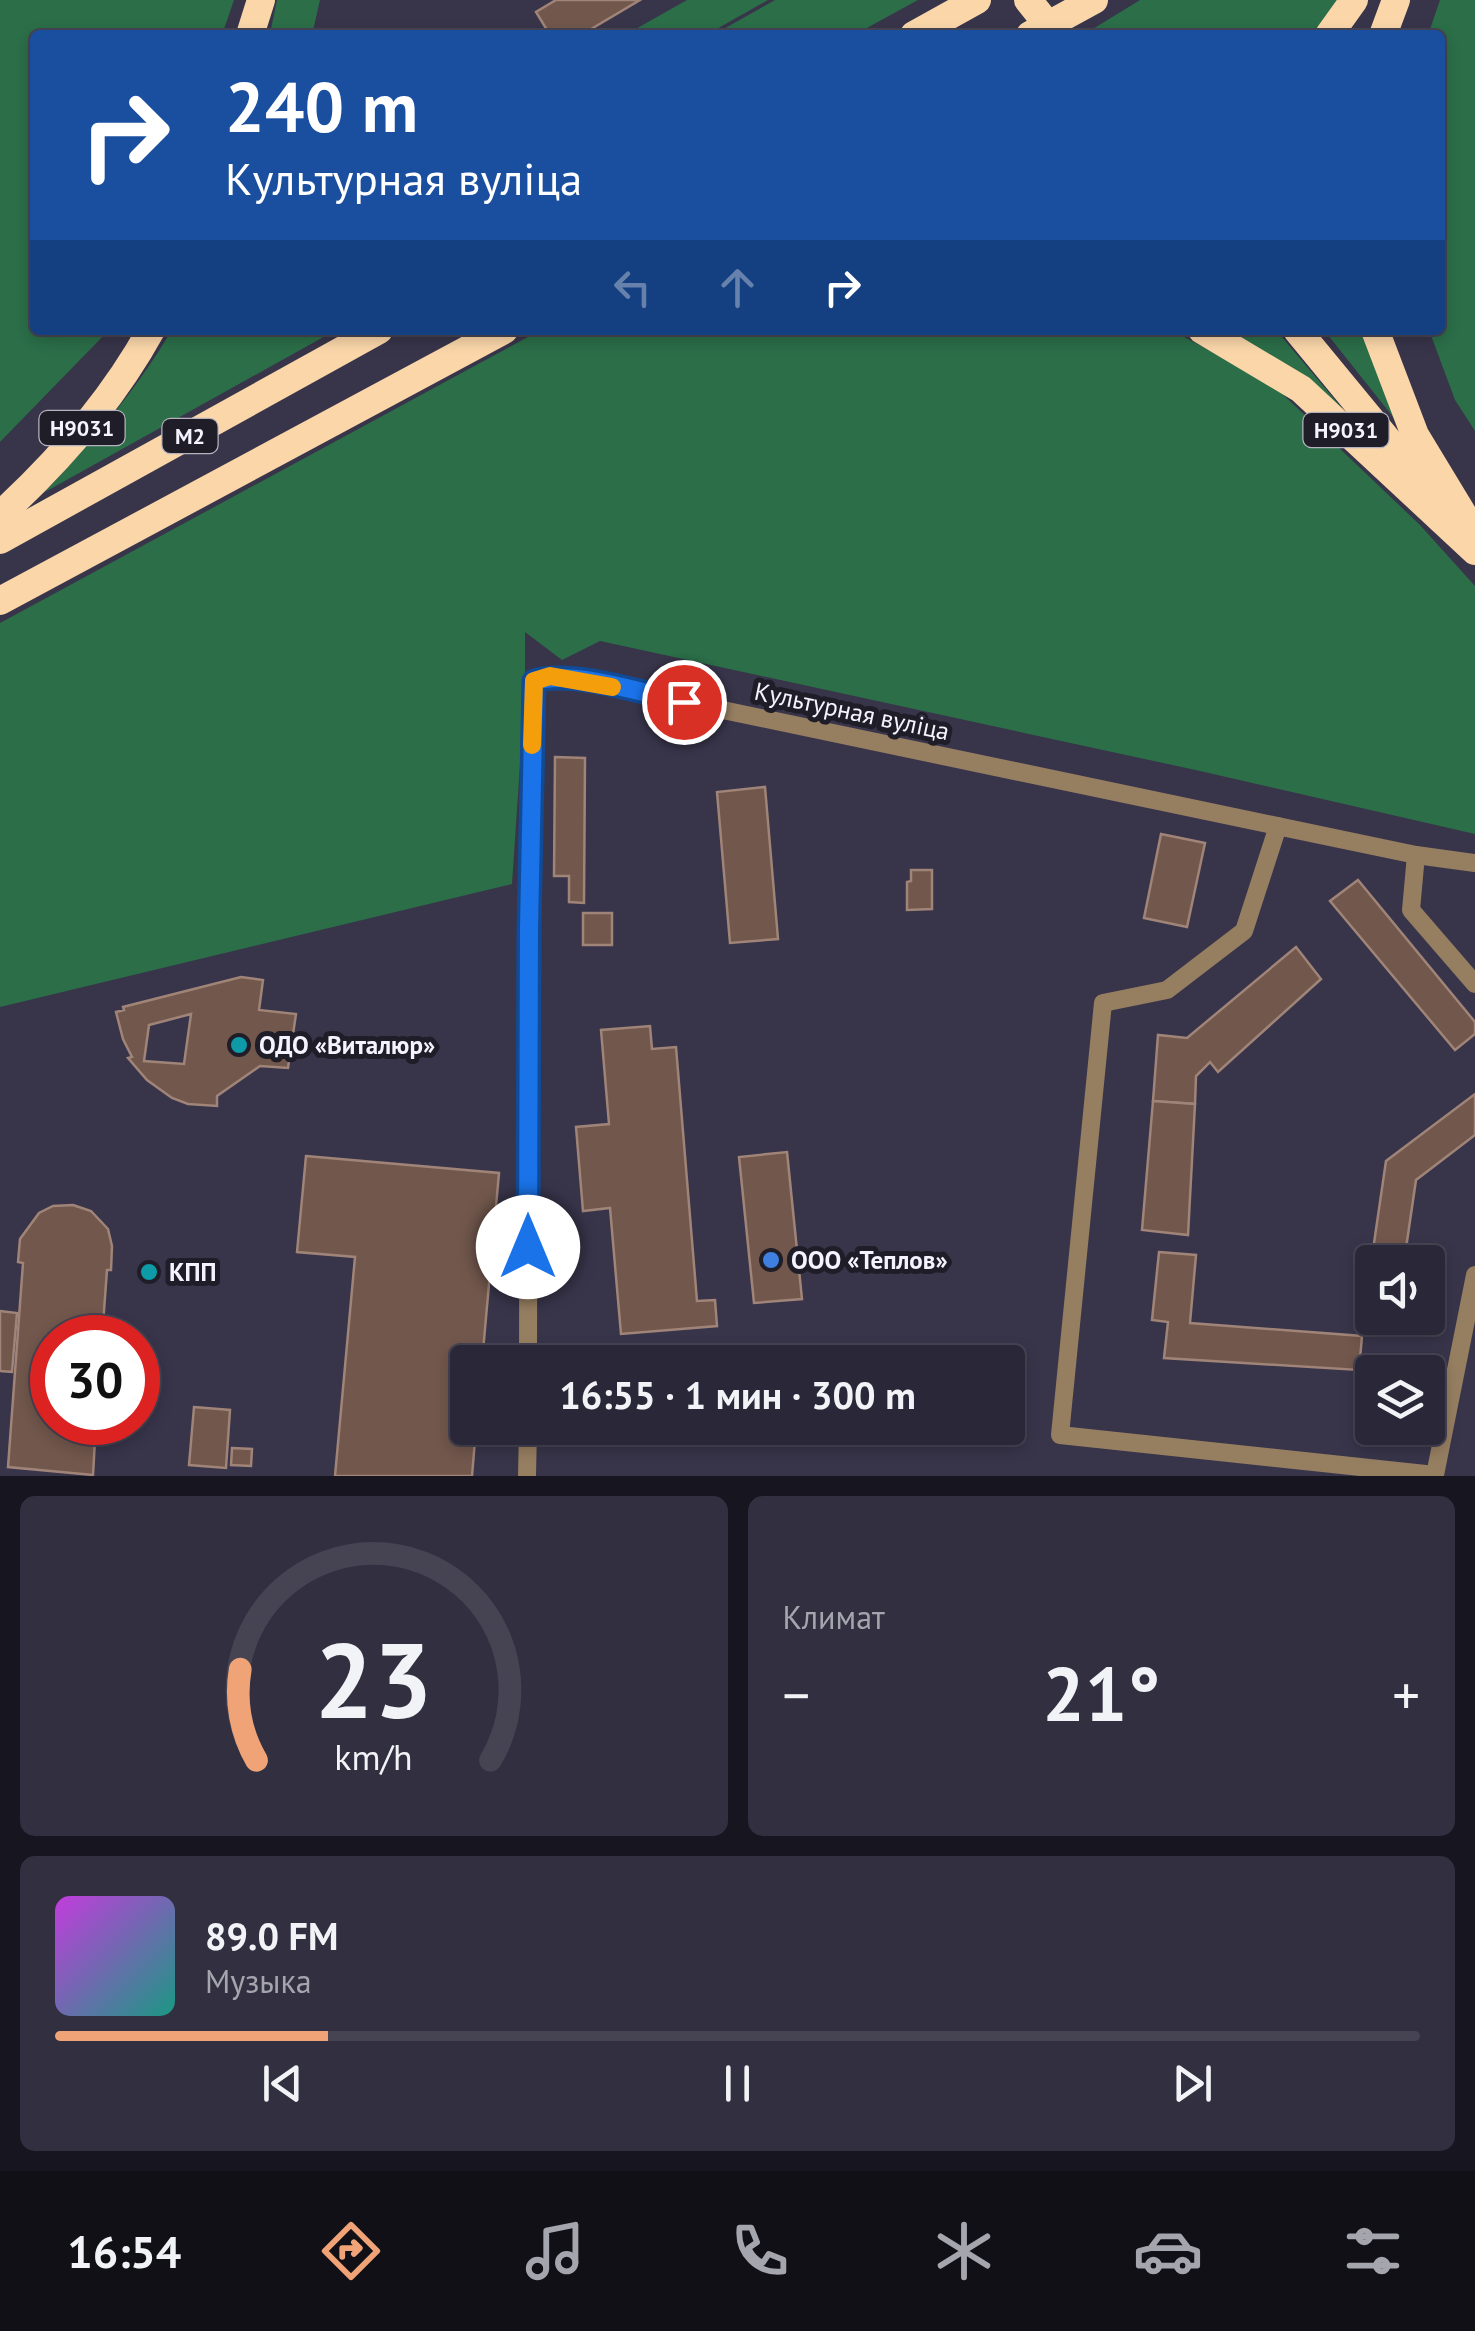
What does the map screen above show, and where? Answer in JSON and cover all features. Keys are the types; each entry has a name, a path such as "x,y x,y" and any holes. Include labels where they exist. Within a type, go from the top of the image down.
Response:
{"highway":[{"path":"252,30 261,0"},
{"path":"1028,0 1052,30"},
{"path":"1039,30 1094,0"},
{"path":"1333,30 1354,0"},
{"path":"1385,30 1396,0"},
{"path":"923,30 968,5"},
{"name":"Н9031","path":"0,515 80,432 148,335"},
{"name":"М2","path":"0,540 370,335"},
{"name":"М2","path":"0,601 495,335"},
{"name":"Н9031","path":"1211,335 1301,388 1475,548"},
{"name":"Н9031","path":"1301,335 1475,548"},
{"name":"Н9031","path":"1377,335 1415,435 1475,534"}],"street":[{"name":"Культурная вуліца","path":"528,1345 534,681 550,676 570,678 1278,826 1475,863"},
{"path":"1278,826 1244,931 1166,990 1103,1002 1060,1435 1436,1475 1475,1274"},
{"path":"1416,854 1410,910 1475,984"},
{"path":"528,1445 528,1476"}],"green space":[{"path":"0,0 234,0 224,30 30,30 30,335 104,335 0,442"},
{"path":"277,0 320,0 313,30 271,29"},
{"path":"687,0 768,0 715,30 634,30"},
{"path":"775,0 918,0 863,30 722,30"},
{"path":"1140,0 1343,0 1322,30 1091,30"},
{"path":"1440,0 1475,0 1475,431 1455,400 1431,335 1445,335 1445,30 1430,30"},
{"path":"169,335 327,335 45,492 144,373"},
{"path":"532,335 1180,335 1272,384 1420,525 1475,586 1475,834 600,641 562,660 525,632 512,884 0,1007 0,623"},
{"path":"1223,335 1280,335 1357,426"},
{"path":"1328,335 1367,335 1401,427"}],"building":[{"path":"556,0 640,0 589,30 547,30 536,12"},
{"path":"555,757 585,758 584,903 569,902 569,876 554,876"},
{"path":"765,787 778,939 730,943 717,792"},
{"path":"1161,834 1205,843 1187,927 1144,918"},
{"path":"911,870 932,870 932,909 907,910"},
{"path":"1358,880 1475,1022 1475,1034 1455,1050 1330,901"},
{"path":"583,913 612,913 612,945 583,945"},
{"path":"1296,947 1321,979 1218,1072 1210,1062 1196,1076 1195,1104 1153,1101 1158,1035 1187,1038"},
{"name":"ОДО «Виталюр»","path":"241,977 263,980 259,1010 296,1014 288,1068 260,1066 217,1096 217,1106 188,1104 147,1080 128,1058 132,1057 116,1012 124,1010 123,1007","holes":["191,1014 184,1064 144,1061 149,1025"]},
{"path":"650,1026 652,1049 676,1047 697,1301 715,1300 717,1326 621,1334 610,1208 583,1211 576,1127 609,1124 601,1030"},
{"path":"1475,1094 1475,1135 1416,1180 1406,1245 1374,1245 1386,1161"},
{"path":"1153,1101 1195,1104 1188,1235 1142,1230"},
{"path":"787,1152 802,1299 754,1303 739,1157"},
{"path":"306,1156 499,1173 484,1345 450,1345 450,1445 475,1445 472,1476 335,1476 355,1257 297,1252"},
{"path":"73,1205 91,1211 108,1229 111,1270 107,1270 104,1315 30,1315 30,1445 95,1445 93,1475 8,1467 23,1263 18,1262 20,1239 39,1213 53,1206"},
{"path":"1159,1252 1196,1255 1190,1323 1362,1336 1360,1355 1355,1355 1355,1370 1164,1358 1168,1322 1152,1320"},
{"path":"0,1311 17,1313 12,1372 0,1371"},
{"path":"194,1407 230,1410 226,1468 189,1465"},
{"path":"232,1448 252,1449 251,1466 231,1465"}],"slow traffic":[{"path":"532,745 534,681 550,676 612,687"}],"place":[{"name":"ОДО «Виталюр»","path":"239,1045"},
{"name":"ООО «Теплов»","path":"771,1260"},
{"name":"КПП","path":"149,1272"}],"route":[{"path":"528,1247 534,681 550,676 570,678 684,702"}]}
